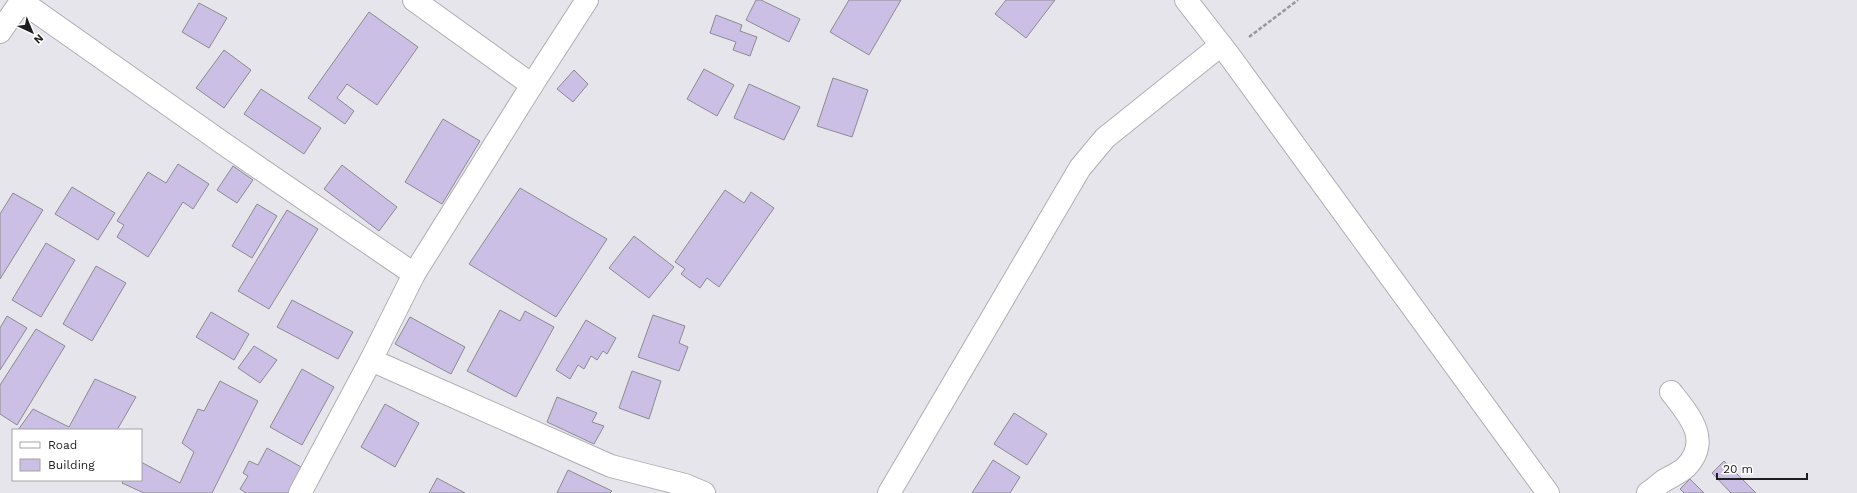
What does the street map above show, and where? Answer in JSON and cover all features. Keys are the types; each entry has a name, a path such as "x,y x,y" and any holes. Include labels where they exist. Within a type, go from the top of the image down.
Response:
{"street":[{"path":"0,32 22,0 227,146 414,274"},
{"path":"414,0 532,85"},
{"path":"300,493 371,360 414,274 587,0"},
{"path":"1186,0 1225,49 1548,493"},
{"path":"888,493 1080,168 1105,138 1225,49"},
{"path":"371,360 611,466 685,485 704,493"},
{"path":"1648,493 1686,467 1697,451 1698,438 1690,417 1671,392"}],"path":[{"path":"1225,49 1298,0"}],"building":[{"path":"756,0 761,0 800,19 789,42 746,20"},
{"path":"849,0 901,0 869,55 830,32"},
{"path":"1006,0 1055,0 1026,38 995,14"},
{"path":"199,3 227,18 209,48 182,32"},
{"path":"369,12 418,47 377,105 347,84 337,98 354,111 345,124 308,98"},
{"path":"716,15 742,25 740,31 757,37 750,56 733,50 736,42 710,33"},
{"path":"224,50 251,70 224,108 196,88"},
{"path":"704,69 734,85 717,116 687,99"},
{"path":"574,70 588,84 573,102 557,89"},
{"path":"833,78 868,90 852,137 817,126"},
{"path":"749,84 800,107 784,140 734,118"},
{"path":"261,89 321,128 304,154 244,114"},
{"path":"443,119 480,141 442,204 405,182"},
{"path":"178,164 209,184 193,209 183,202 148,257 117,237 124,225 117,221 148,172 166,183"},
{"path":"342,165 397,207 379,231 324,189"},
{"path":"233,166 253,180 237,203 217,190"},
{"path":"72,187 115,213 98,240 55,214"},
{"path":"520,188 607,239 556,317 469,264"},
{"path":"725,190 744,203 751,192 774,208 719,287 707,278 700,288 681,274 685,269 675,262"},
{"path":"13,193 43,210 0,279 0,214"},
{"path":"257,204 277,216 252,258 232,246"},
{"path":"287,210 318,229 269,309 238,291"},
{"path":"634,236 674,267 649,298 609,268"},
{"path":"46,243 75,260 41,317 12,300"},
{"path":"96,266 126,283 92,341 63,324"},
{"path":"292,300 353,332 338,359 277,327"},
{"path":"500,310 520,321 525,311 554,327 516,397 467,371"},
{"path":"211,312 249,334 234,360 196,337"},
{"path":"653,315 685,326 679,343 688,347 679,371 638,357"},
{"path":"7,316 27,328 0,370 0,328"},
{"path":"410,317 465,347 451,374 395,344"},
{"path":"586,320 616,338 607,354 603,351 597,360 591,356 584,369 578,365 570,379 556,370"},
{"path":"36,329 65,346 17,425 0,414 0,385"},
{"path":"254,346 277,360 260,383 238,368"},
{"path":"302,369 334,387 302,445 270,427"},
{"path":"632,371 661,381 649,419 619,408"},
{"path":"95,379 136,397 118,429 19,429 33,409 69,427"},
{"path":"220,381 258,401 212,493 144,493 122,483 123,481 142,481 142,463 180,483 194,452 182,443 198,409 204,411"},
{"path":"557,397 597,413 592,422 604,426 594,444 547,422"},
{"path":"385,404 419,423 395,467 361,447"},
{"path":"1014,413 1047,434 1027,465 994,444"},
{"path":"267,448 303,468 289,493 246,493 240,489 248,476 243,473 249,461 258,465"},
{"path":"993,460 1020,477 1010,493 972,493"},
{"path":"1724,461 1756,493 1731,493 1712,473"},
{"path":"568,470 612,491 610,493 557,493"},
{"path":"437,478 465,493 429,493"},
{"path":"1690,479 1704,493 1684,493 1680,489"}]}
